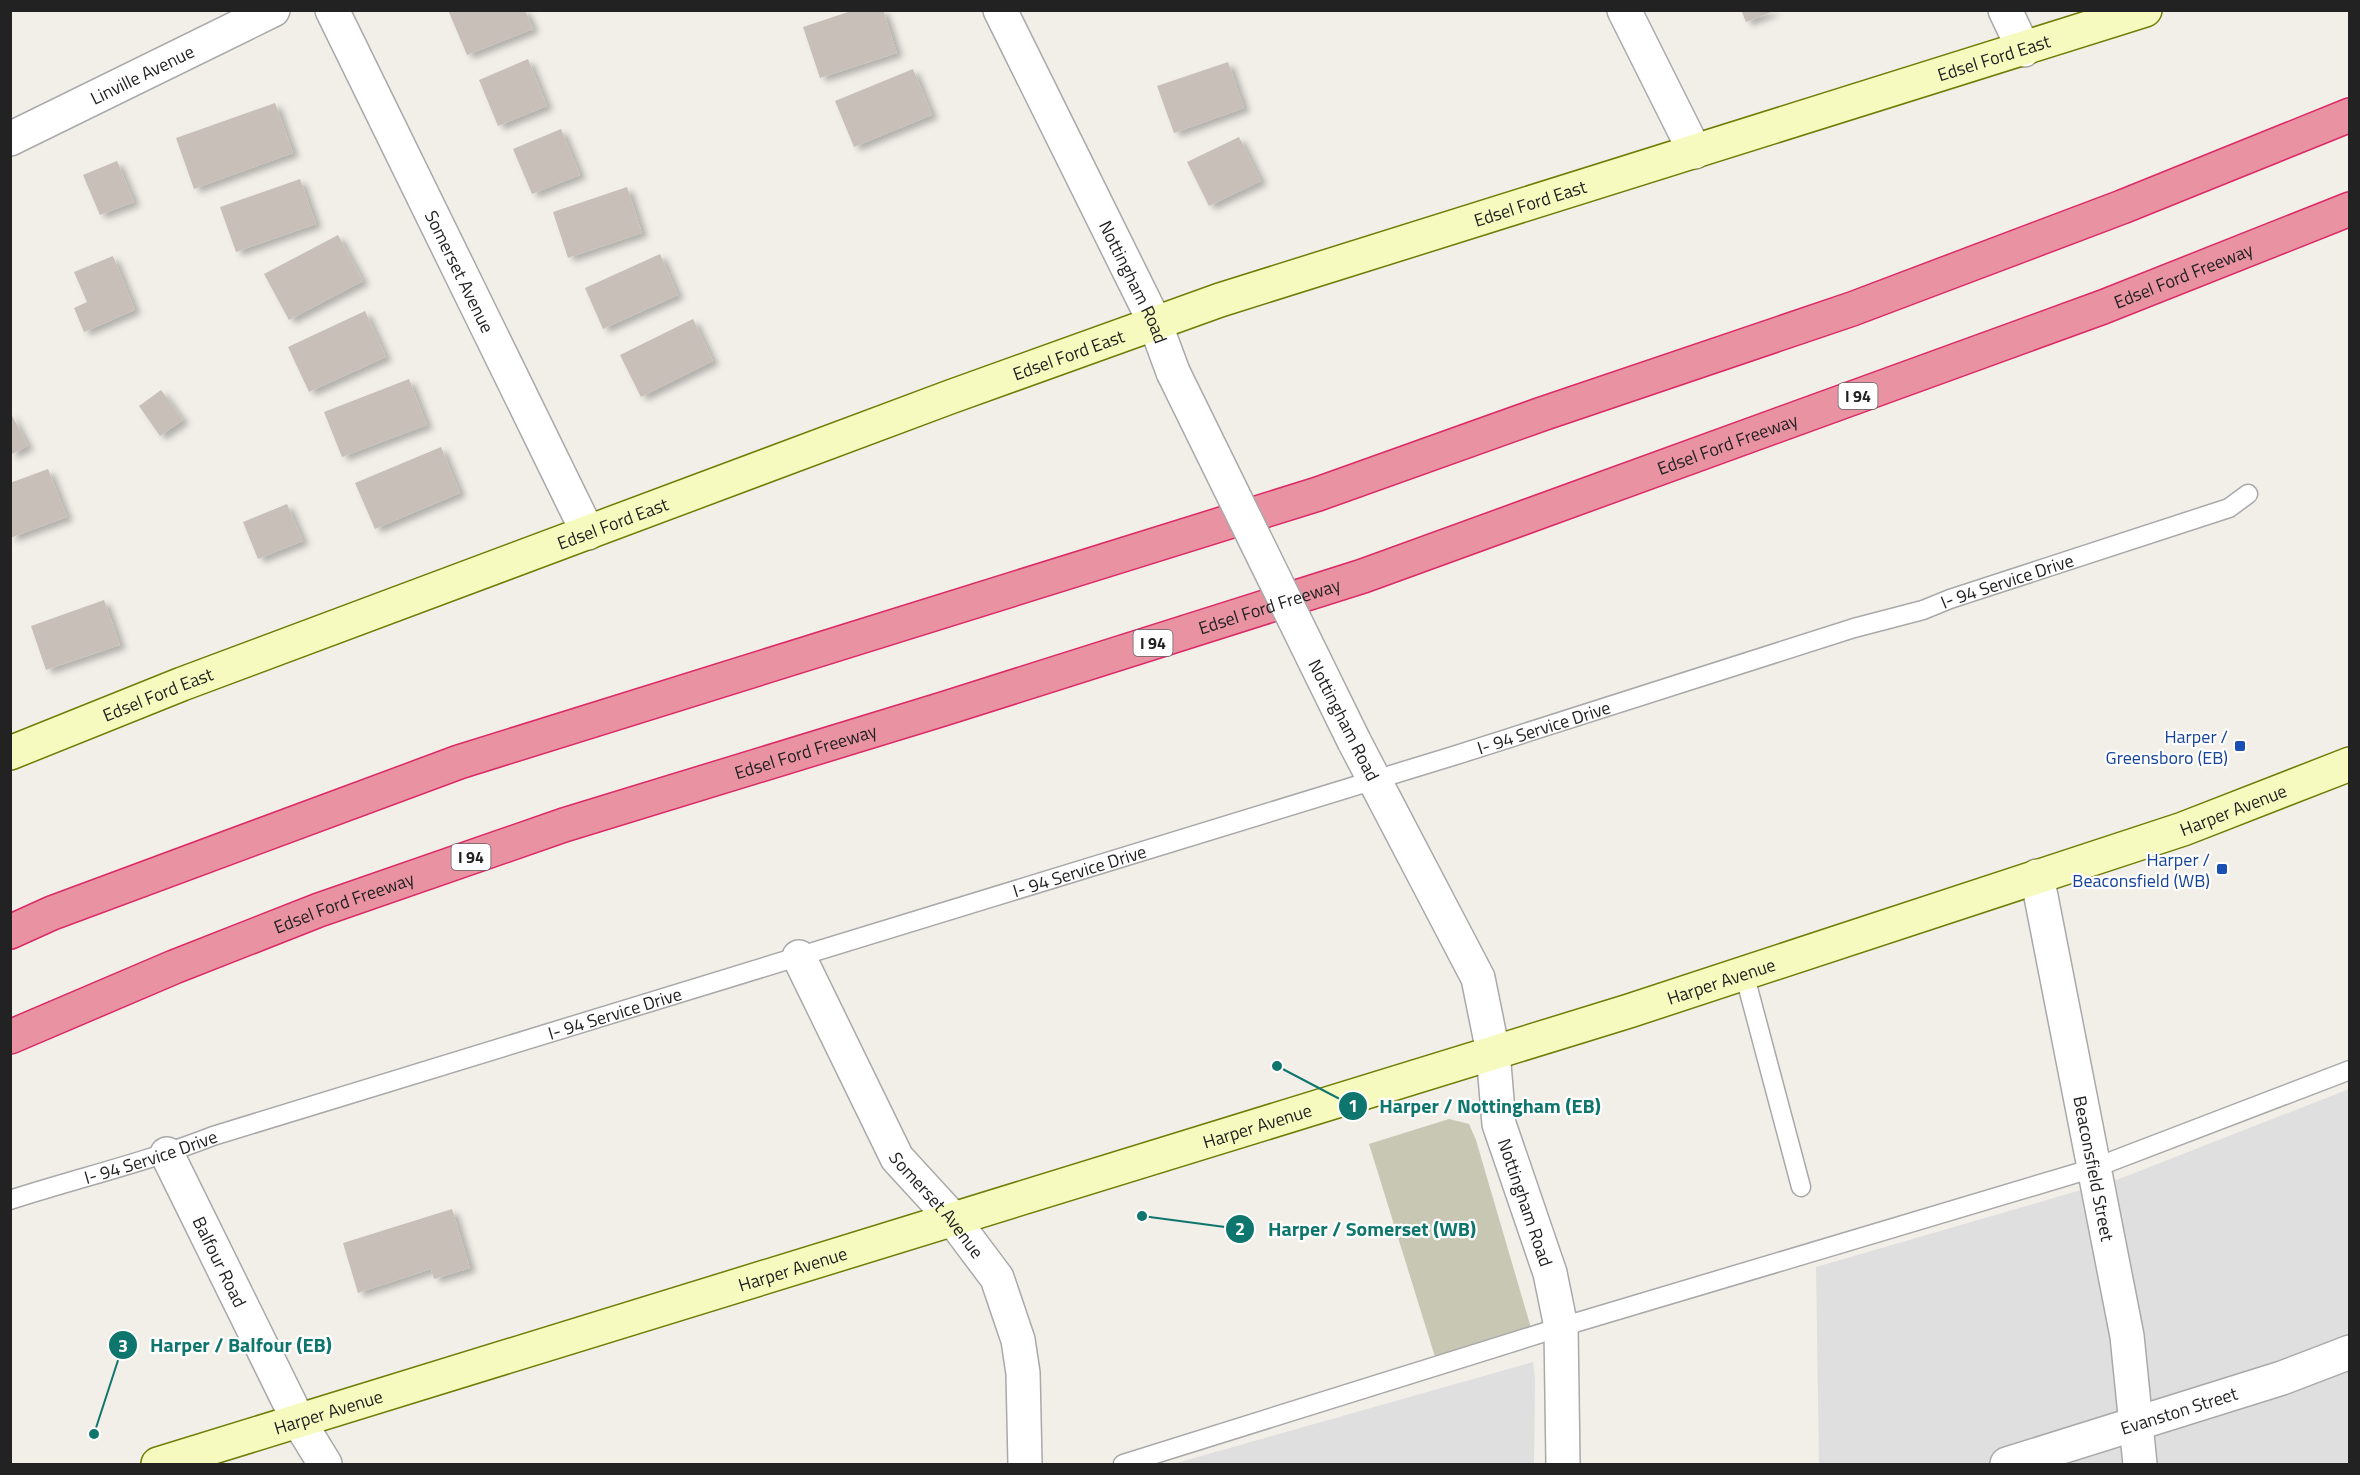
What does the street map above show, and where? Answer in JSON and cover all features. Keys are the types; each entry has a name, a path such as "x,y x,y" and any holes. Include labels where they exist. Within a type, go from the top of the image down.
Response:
{"highway":[{"path":"10,932 52,913 459,762 1318,494 1542,414 1852,309 2122,207 2349,115"},
{"name":"Edsel Ford Freeway","path":"10,1037 174,967 319,910 564,825 943,710 1363,576 2103,307 2349,209"}],"main road":[{"name":"Edsel Ford East","path":"10,753 182,684 950,397 1220,300 2024,50 2145,10"},
{"name":"Harper Avenue","path":"158,1464 1629,1011 2183,829 2349,764"}],"street":[{"name":"Linville Avenue","path":"10,139 273,10"},
{"name":"Somerset Avenue","path":"332,10 588,533"},
{"name":"Nottingham Road","path":"1000,10 1155,323 1173,372 1354,741 1478,978 1493,1052 1499,1124 1550,1273 1560,1327 1563,1464"},
{"path":"1624,10 1695,152"},
{"path":"2005,10 2024,50"},
{"name":"Beaconsfield Street","path":"2037,876 2127,1336 2140,1464"},
{"name":"Somerset Avenue","path":"799,957 897,1158 952,1218 997,1278 1018,1340 1023,1373 1025,1464"},
{"name":"Balfour Road","path":"167,1154 298,1420 325,1464"},
{"name":"Evanston Street","path":"2007,1464 2282,1378 2349,1352"}],"lane":[{"name":"I- 94 Service Drive","path":"10,1200 74,1179 167,1154 213,1136 1374,780 1843,632 1923,610 1950,599 2229,508 2248,494"},
{"path":"1744,973 1801,1187"},
{"path":"1123,1464 1560,1327 2094,1167 2349,1070"}],"shaded area":[{"path":"2349,1089 2349,1464 1819,1464 1816,1267 2119,1179"},
{"path":"1449,1119 1469,1124 1476,1140 1531,1328 1436,1360 1369,1144"},
{"path":"1533,1362 1535,1379 1534,1464 1173,1464"}],"building":[{"path":"448,10 525,10 533,29 467,55"},
{"path":"854,10 883,10 897,53 820,78 803,27"},
{"path":"1741,10 1774,10 1774,11 1746,22"},
{"path":"528,59 547,106 498,126 479,80"},
{"path":"1228,62 1244,108 1174,133 1157,86"},
{"path":"913,69 932,115 854,147 835,101"},
{"path":"275,103 293,153 194,189 176,138"},
{"path":"561,129 580,175 532,194 513,149"},
{"path":"1239,137 1261,181 1209,206 1187,162"},
{"path":"117,161 134,202 100,215 83,175"},
{"path":"300,179 316,224 236,252 220,207"},
{"path":"627,187 642,233 568,258 553,212"},
{"path":"338,235 363,281 289,320 264,274"},
{"path":"660,254 678,295 603,329 585,288"},
{"path":"113,256 135,310 84,332 74,308 87,302 74,272"},
{"path":"365,311 386,357 309,392 288,347"},
{"path":"693,319 713,361 641,397 620,355"},
{"path":"409,379 427,425 342,457 324,412"},
{"path":"161,390 183,420 160,436 139,406"},
{"path":"10,412 28,446 10,455"},
{"path":"441,447 460,493 375,529 355,483"},
{"path":"48,469 67,517 10,538 10,483"},
{"path":"287,504 303,541 258,559 243,522"},
{"path":"104,600 120,645 46,670 31,626"},
{"path":"452,1209 470,1268 434,1279 431,1269 358,1293 343,1243"}],"place":[{"name":"Harper / Greensboro (EB)","path":"2240,746"},
{"name":"Harper / Beaconsfield (WB)","path":"2222,869"},
{"name":"Harper / Nottingham (EB)","path":"1277,1066"},
{"name":"Harper / Somerset (WB)","path":"1142,1216"},
{"name":"Harper / Balfour (EB)","path":"94,1434"}]}
